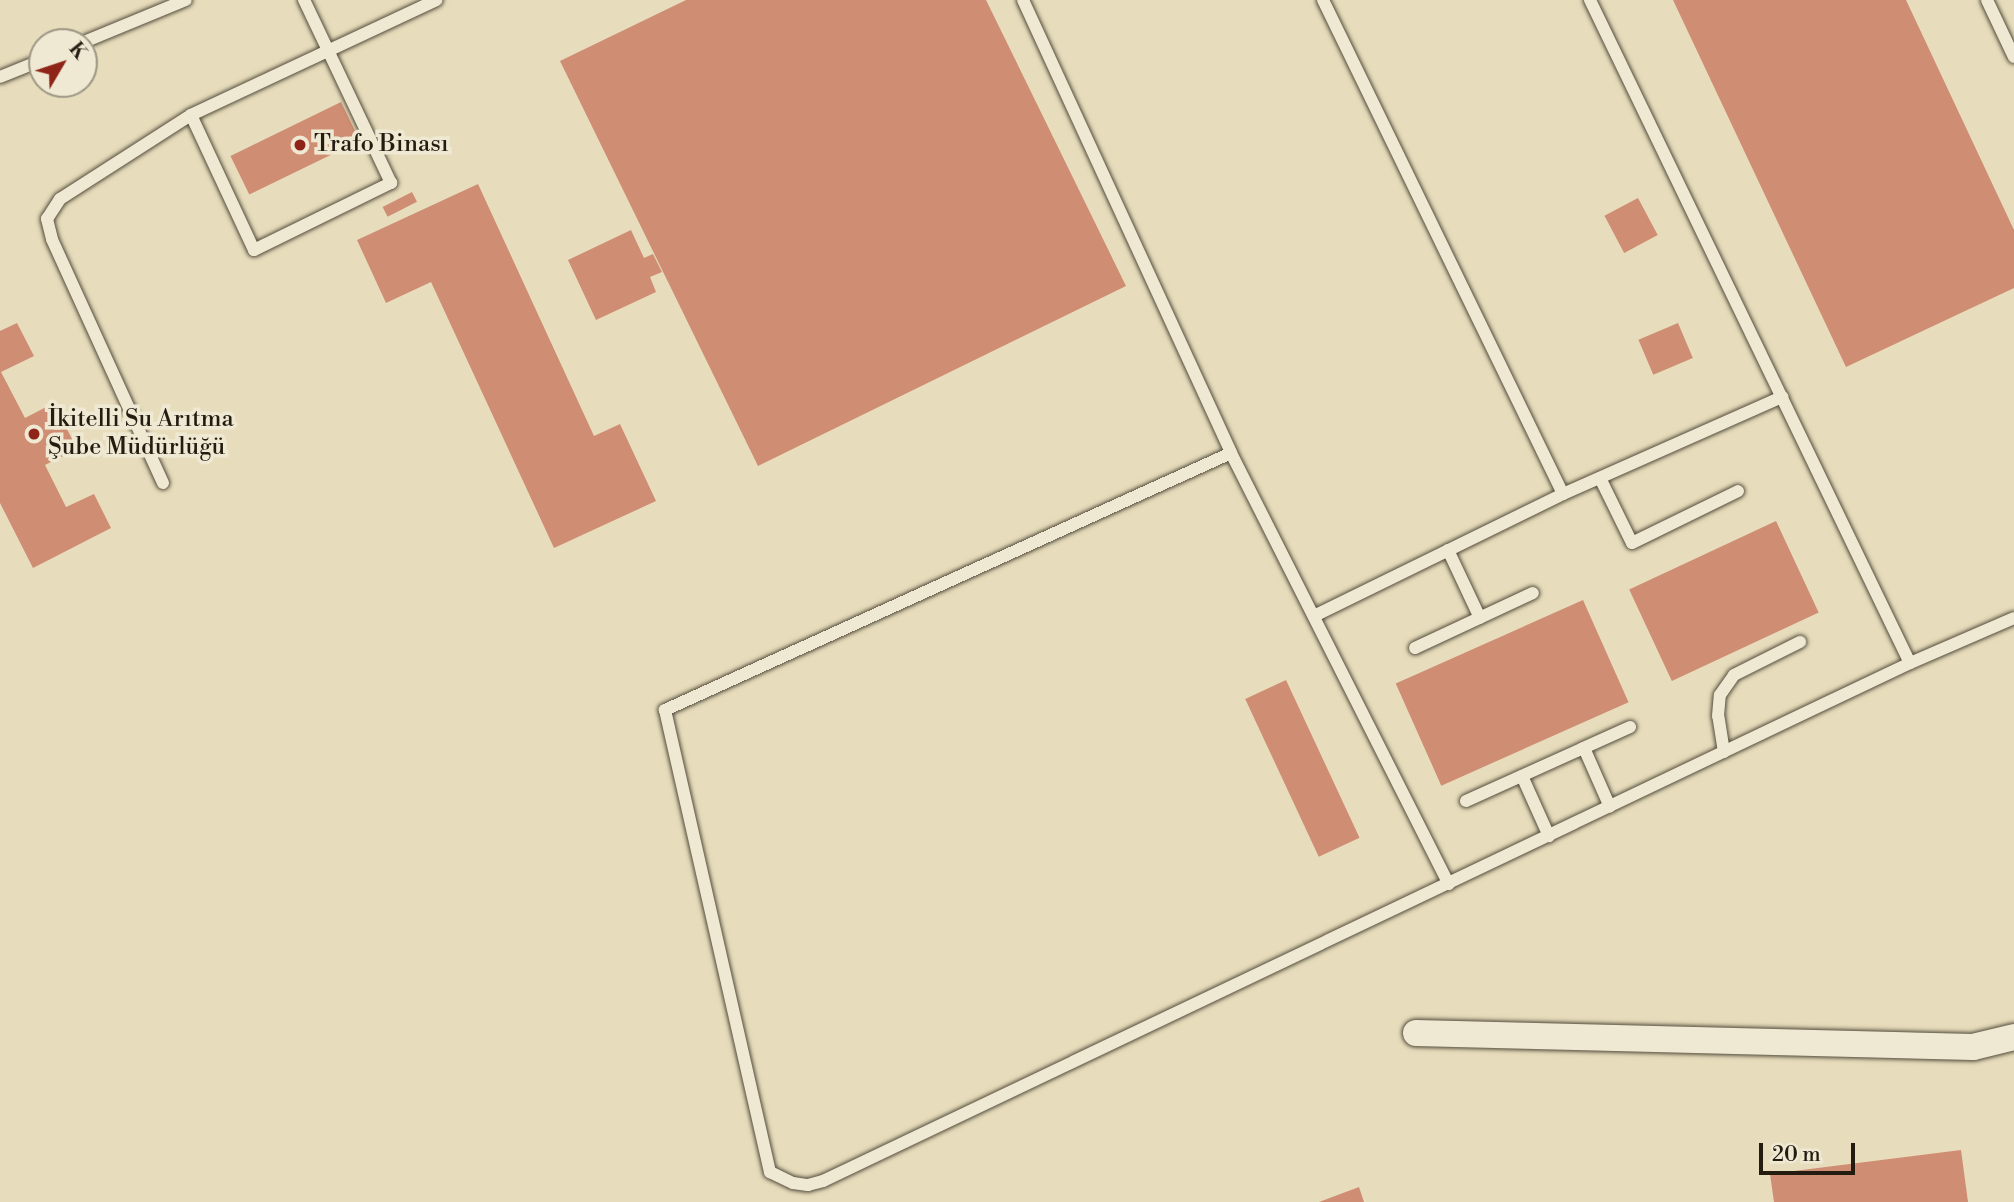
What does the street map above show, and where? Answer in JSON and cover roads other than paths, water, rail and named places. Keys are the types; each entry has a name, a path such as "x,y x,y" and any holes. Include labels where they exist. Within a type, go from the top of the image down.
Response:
{"street":[{"path":"1416,1033 1973,1047 2014,1037"}],"lane":[{"path":"98,36 186,0"},
{"path":"191,115 254,250 391,183 304,0"},
{"path":"163,483 52,239 47,219 60,199 191,115 436,0"},
{"path":"1023,0 1231,453 1449,884"},
{"path":"1324,0 1563,494"},
{"path":"1590,0 1910,663"},
{"path":"1987,0 2014,57"},
{"path":"0,77 28,66"},
{"path":"1314,616 1563,494 1782,397"},
{"path":"1231,453 665,710 770,1172 793,1183 808,1185 823,1181 1910,663 2014,618"},
{"path":"1601,478 1632,543 1738,491"},
{"path":"1448,550 1480,618"},
{"path":"1415,648 1533,593"},
{"path":"1724,752 1718,716 1720,695 1734,675 1800,642"},
{"path":"1466,802 1630,727"},
{"path":"1584,748 1610,807"},
{"path":"1522,776 1549,836"}],"place":[{"name":"Trafo Binası","path":"300,145"},
{"name":"İkitelli Su Arıtma Şube Müdürlüğü","path":"34,434"}]}
